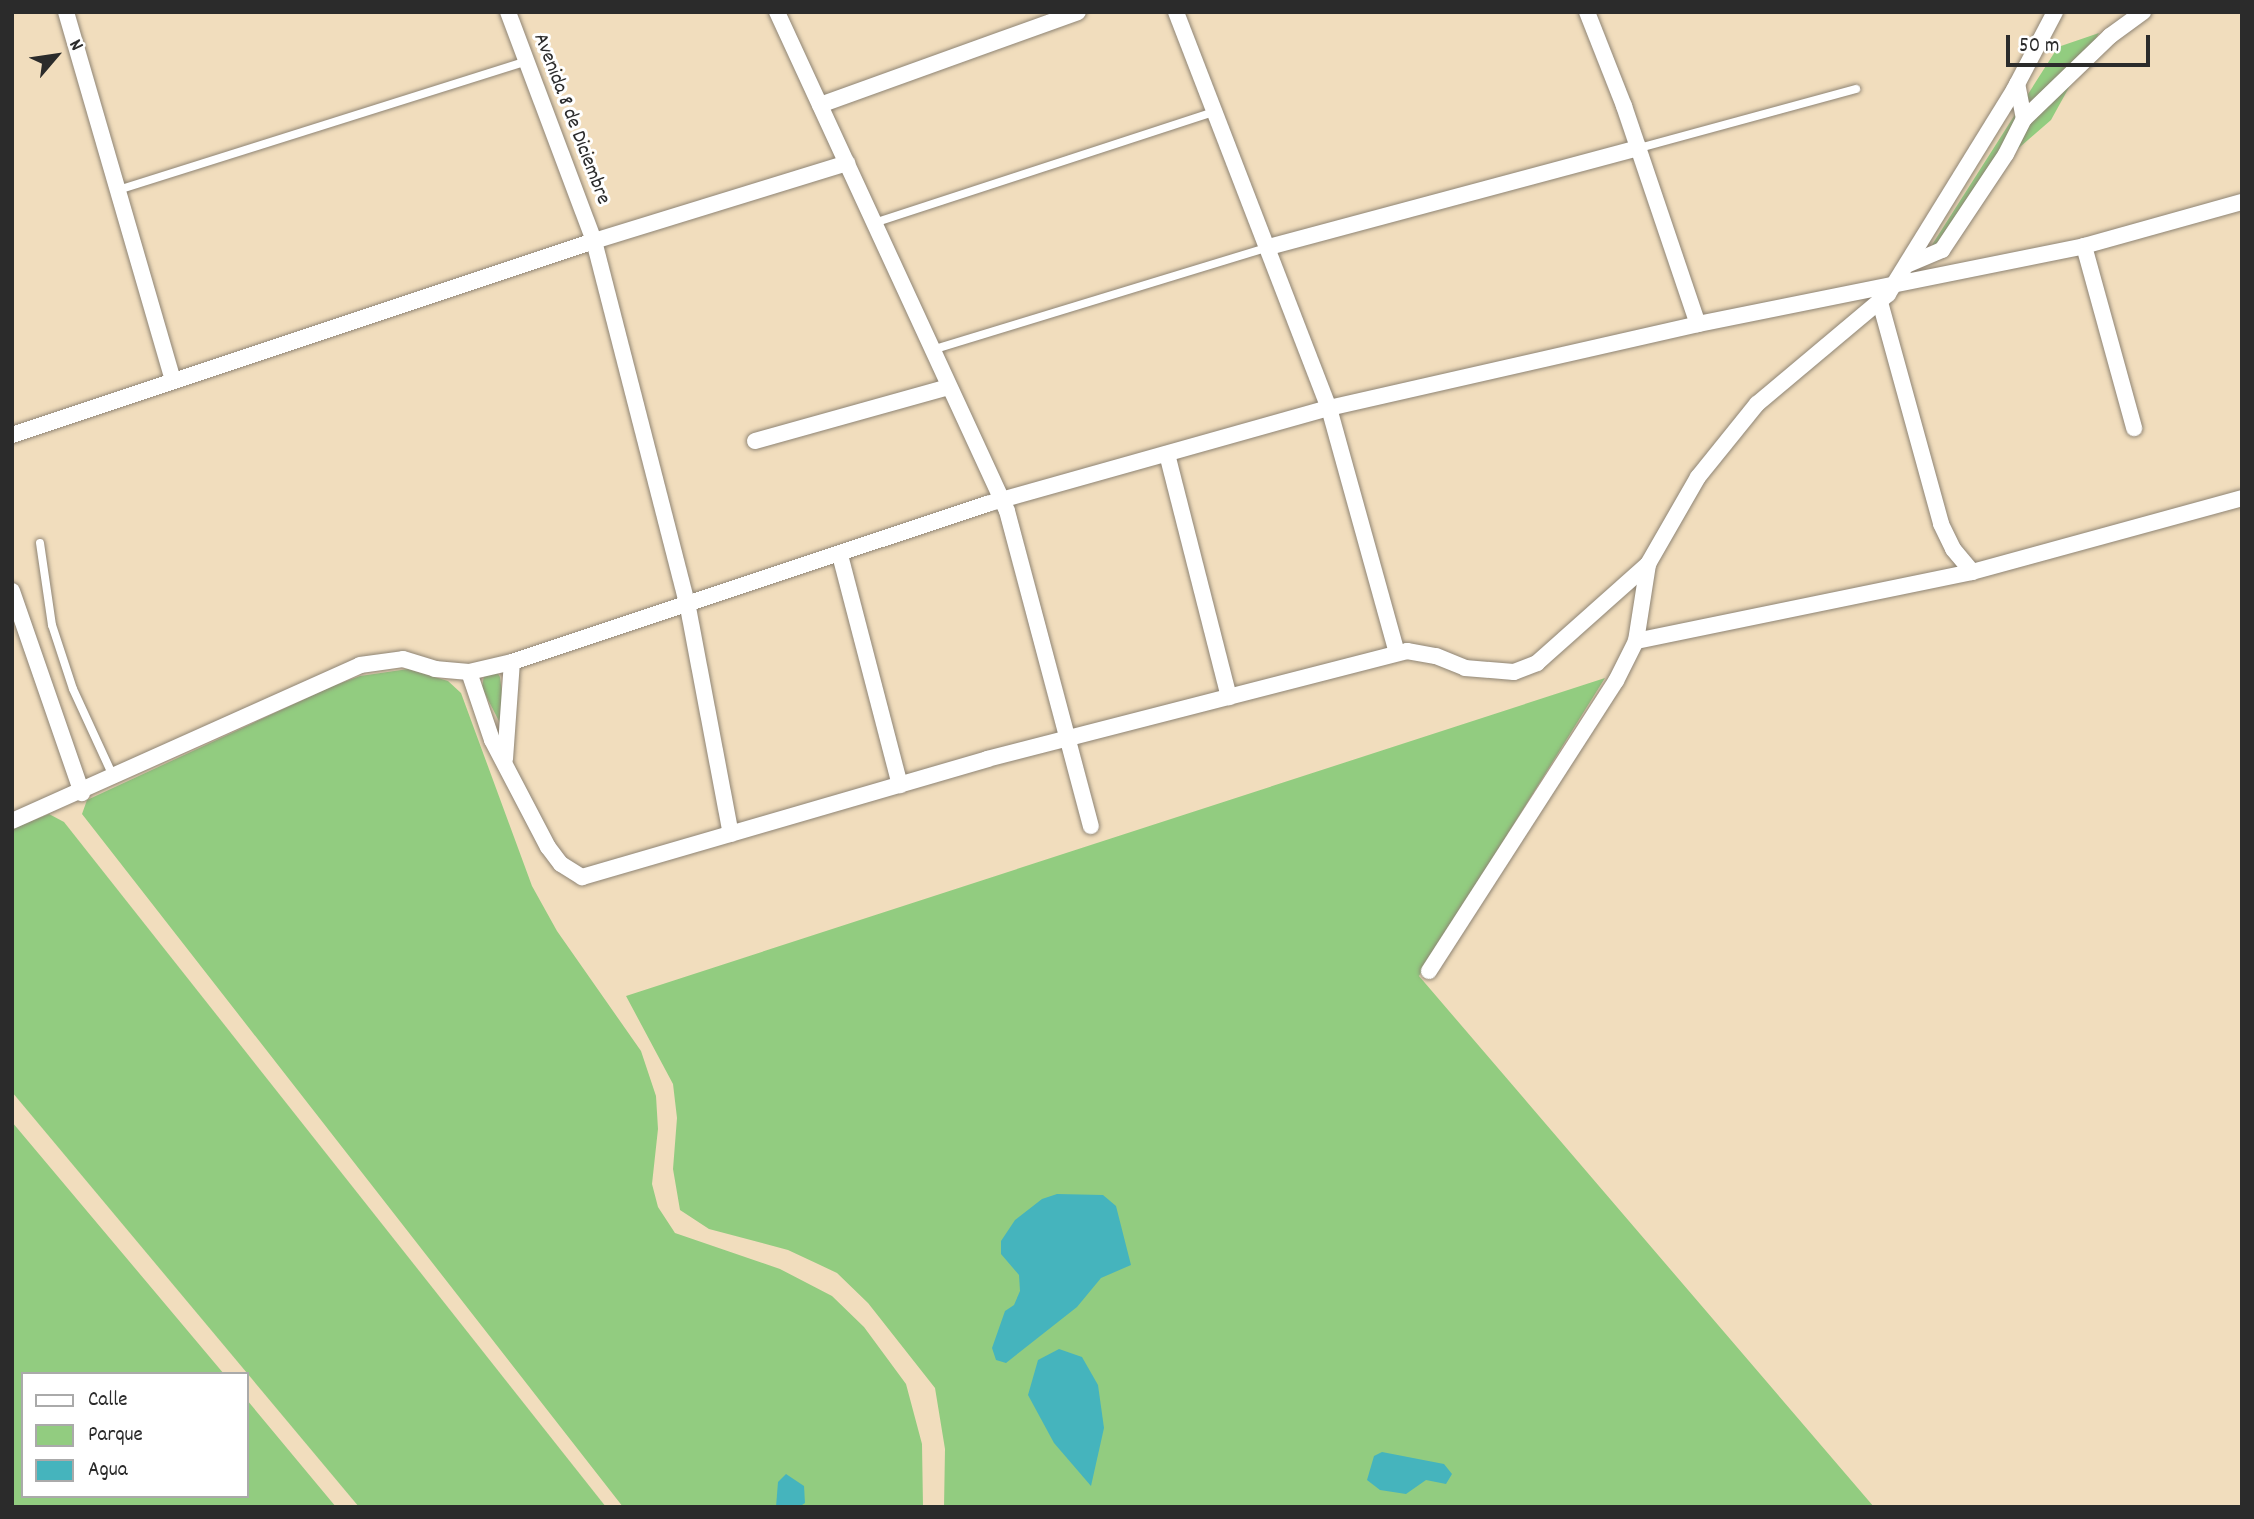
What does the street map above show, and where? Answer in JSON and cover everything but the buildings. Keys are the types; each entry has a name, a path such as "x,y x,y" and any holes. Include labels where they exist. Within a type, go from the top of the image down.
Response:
{"street":[{"path":"66,12 173,381"},
{"name":"Avenida 8 de Diciembre","path":"508,12 594,241 687,602 732,834"},
{"path":"777,12 1002,500 1091,826"},
{"path":"820,105 1078,12"},
{"path":"1587,12 1639,148 1698,324"},
{"path":"469,672 482,718 548,847 561,864 582,877 1066,738 1397,653 1436,656 1492,674 1514,672 1537,663 1648,564 1698,477 1757,404 1880,302 1892,287 1909,264 2017,84 2055,12"},
{"path":"1909,264 1945,246 2024,119 2110,36 2143,12"},
{"path":"1180,13 1213,112 1269,247 1329,408 1397,653"},
{"path":"2017,84 2024,119"},
{"path":"1269,247 1639,148"},
{"path":"12,435 594,241 847,163"},
{"path":"12,821 82,793 360,665 403,659 435,669 469,672 512,662 1002,500 1329,408 1698,324 1892,287 2084,246 2242,202"},
{"path":"2084,246 2134,428"},
{"path":"1880,302 1941,524 1953,549 1972,572"},
{"path":"755,441 949,387"},
{"path":"1167,454 1229,697"},
{"path":"1636,641 1972,572 2242,498"},
{"path":"840,555 900,785"},
{"path":"1429,971 1616,681 1636,641 1648,564"},
{"path":"12,591 82,793"},
{"path":"505,759 512,662"}],"lane":[{"path":"118,190 526,61"},
{"path":"1639,148 1856,89"},
{"path":"874,223 1213,112"},
{"path":"932,350 1269,247"},
{"path":"40,542 56,638 73,689 114,778"}],"green space":[{"path":"2099,33 2051,120 2006,159 1927,261 1923,259 2058,47"},
{"path":"408,669 448,681 461,693 532,886 557,931 641,1051 656,1096 658,1129 652,1184 658,1207 675,1233 780,1269 832,1296 864,1327 906,1384 922,1444 923,1507 623,1507 82,814 87,800 333,686 360,676"},
{"path":"497,672 500,677 506,726 501,725 482,688 484,675"},
{"path":"1605,678 1419,976 1874,1507 944,1507 945,1449 935,1388 868,1303 837,1273 788,1250 709,1229 680,1210 673,1169 677,1118 673,1084 626,996"},
{"path":"49,814 64,822 606,1507 359,1507 12,1092 12,829"},
{"path":"12,1122 222,1372 21,1372 21,1498 248,1498 248,1401 336,1507 12,1507"}],"water":[{"path":"1057,1194 1103,1195 1116,1206 1131,1265 1101,1278 1077,1307 1006,1363 996,1360 992,1348 1005,1311 1014,1305 1020,1291 1019,1275 1001,1254 1001,1241 1015,1220 1042,1199"},
{"path":"1059,1349 1082,1357 1098,1385 1104,1428 1091,1486 1054,1443 1028,1395 1038,1360"},
{"path":"1382,1452 1444,1464 1452,1474 1446,1484 1426,1480 1406,1494 1380,1490 1367,1480 1374,1456"},
{"path":"786,1474 804,1486 805,1503 799,1507 776,1507 778,1482"}]}
